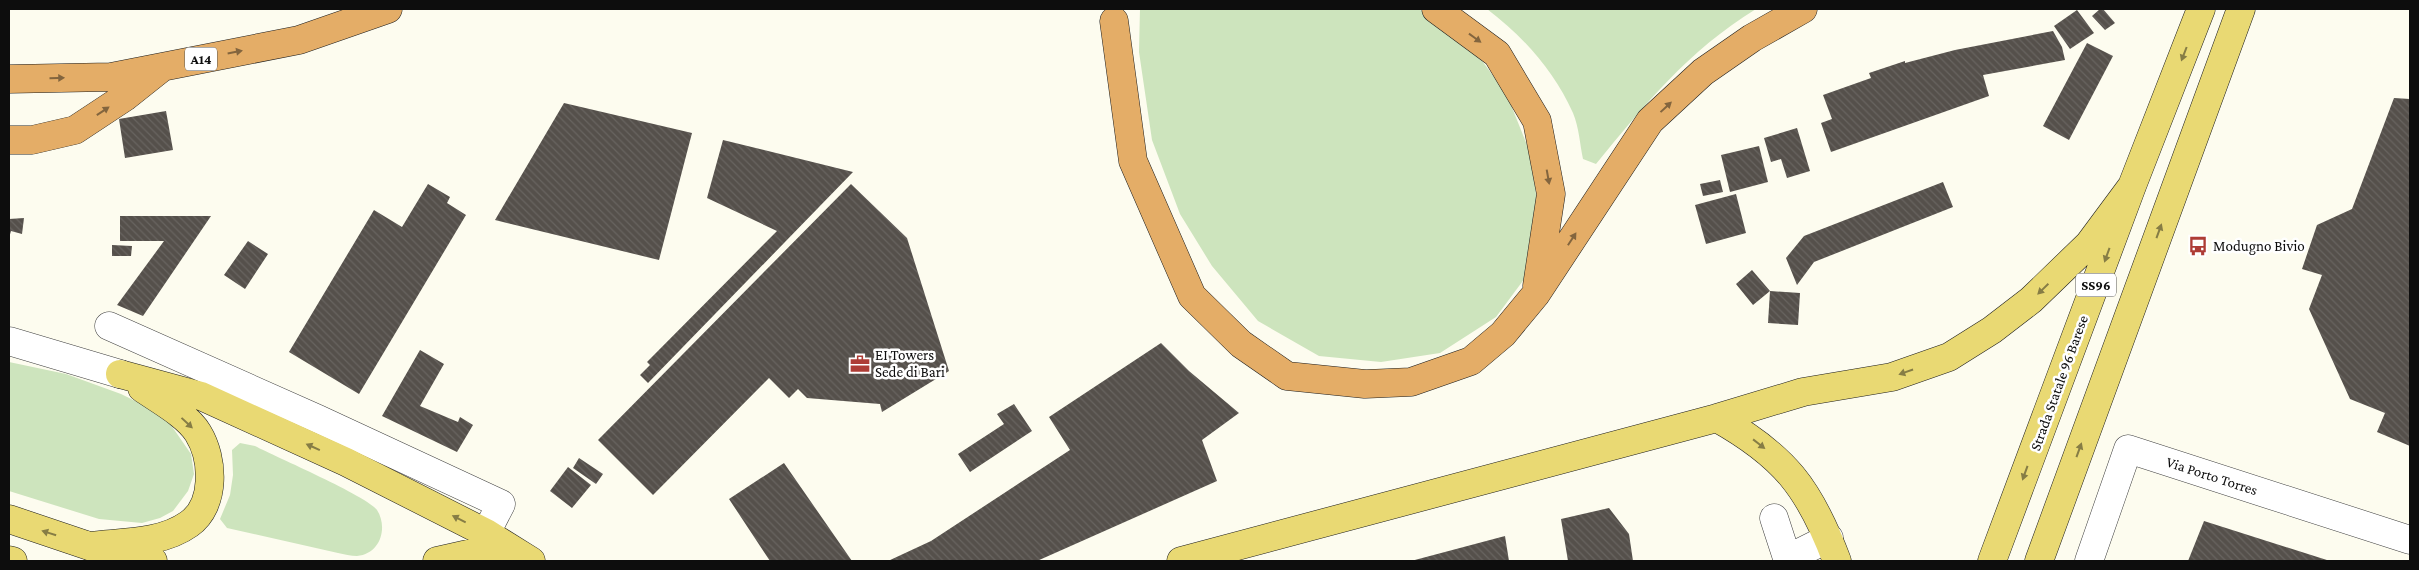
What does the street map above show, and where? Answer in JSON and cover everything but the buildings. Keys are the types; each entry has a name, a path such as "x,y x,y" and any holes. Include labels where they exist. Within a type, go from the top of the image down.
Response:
{"highway":[{"name":"A14","path":"9,79 111,77 299,40 388,9"},
{"path":"1436,9 1497,54 1537,121 1551,194 1536,294"},
{"path":"1114,21 1133,161 1192,296 1241,344 1287,376 1365,384 1411,382 1471,361 1503,334 1536,294 1650,121 1703,72 1752,38 1803,9"},
{"name":"A14","path":"9,140 32,140 75,130 125,97 164,66"}],"main road":[{"name":"Strada Statale 96 Barese","path":"1992,561 2132,186 2201,9"},
{"name":"SS96","path":"2038,561 2241,9"},
{"path":"1181,561 1717,418 1803,392 1892,377 1949,357 1992,330 2031,300 2089,244 2132,186"},
{"path":"120,374 200,396 346,462 486,533 522,556"},
{"path":"89,546 160,538 190,524 204,505 210,484 208,457 198,432 172,408 120,374"},
{"path":"1717,418 1761,444 1786,469 1808,498 1833,550"},
{"path":"9,520 89,546 153,561"},
{"path":"1215,561 1240,545"},
{"path":"437,561 477,552 522,556"},
{"path":"9,560 14,561"}],"street":[{"path":"109,326 318,419 501,504 486,533"},
{"path":"9,341 120,374"},
{"name":"Via Porto Torres","path":"2089,561 2128,449 2410,540"},
{"path":"1774,518 1788,560 1833,550"}],"green space":[{"path":"1140,9 1419,9 1475,51 1507,95 1531,155 1539,218 1525,278 1496,317 1440,353 1381,362 1319,356 1258,321 1212,266 1180,214 1152,140 1139,52"},
{"path":"1487,9 1756,9 1709,42 1669,79 1596,164 1583,159 1575,118 1557,83 1525,43"},
{"path":"9,362 66,374 121,394 164,415 191,454 194,474 188,491 173,511 160,518 142,523 99,519 9,491"},
{"path":"240,443 255,446 340,486 370,504 377,510 382,524 382,531 377,545 365,554 352,556 227,528 220,519 230,495 233,475 232,450"}],"place":[{"name":"Modugno Bivio","path":"2198,246"},
{"name":"EI Towers Sede di Bari","path":"860,364"}]}
